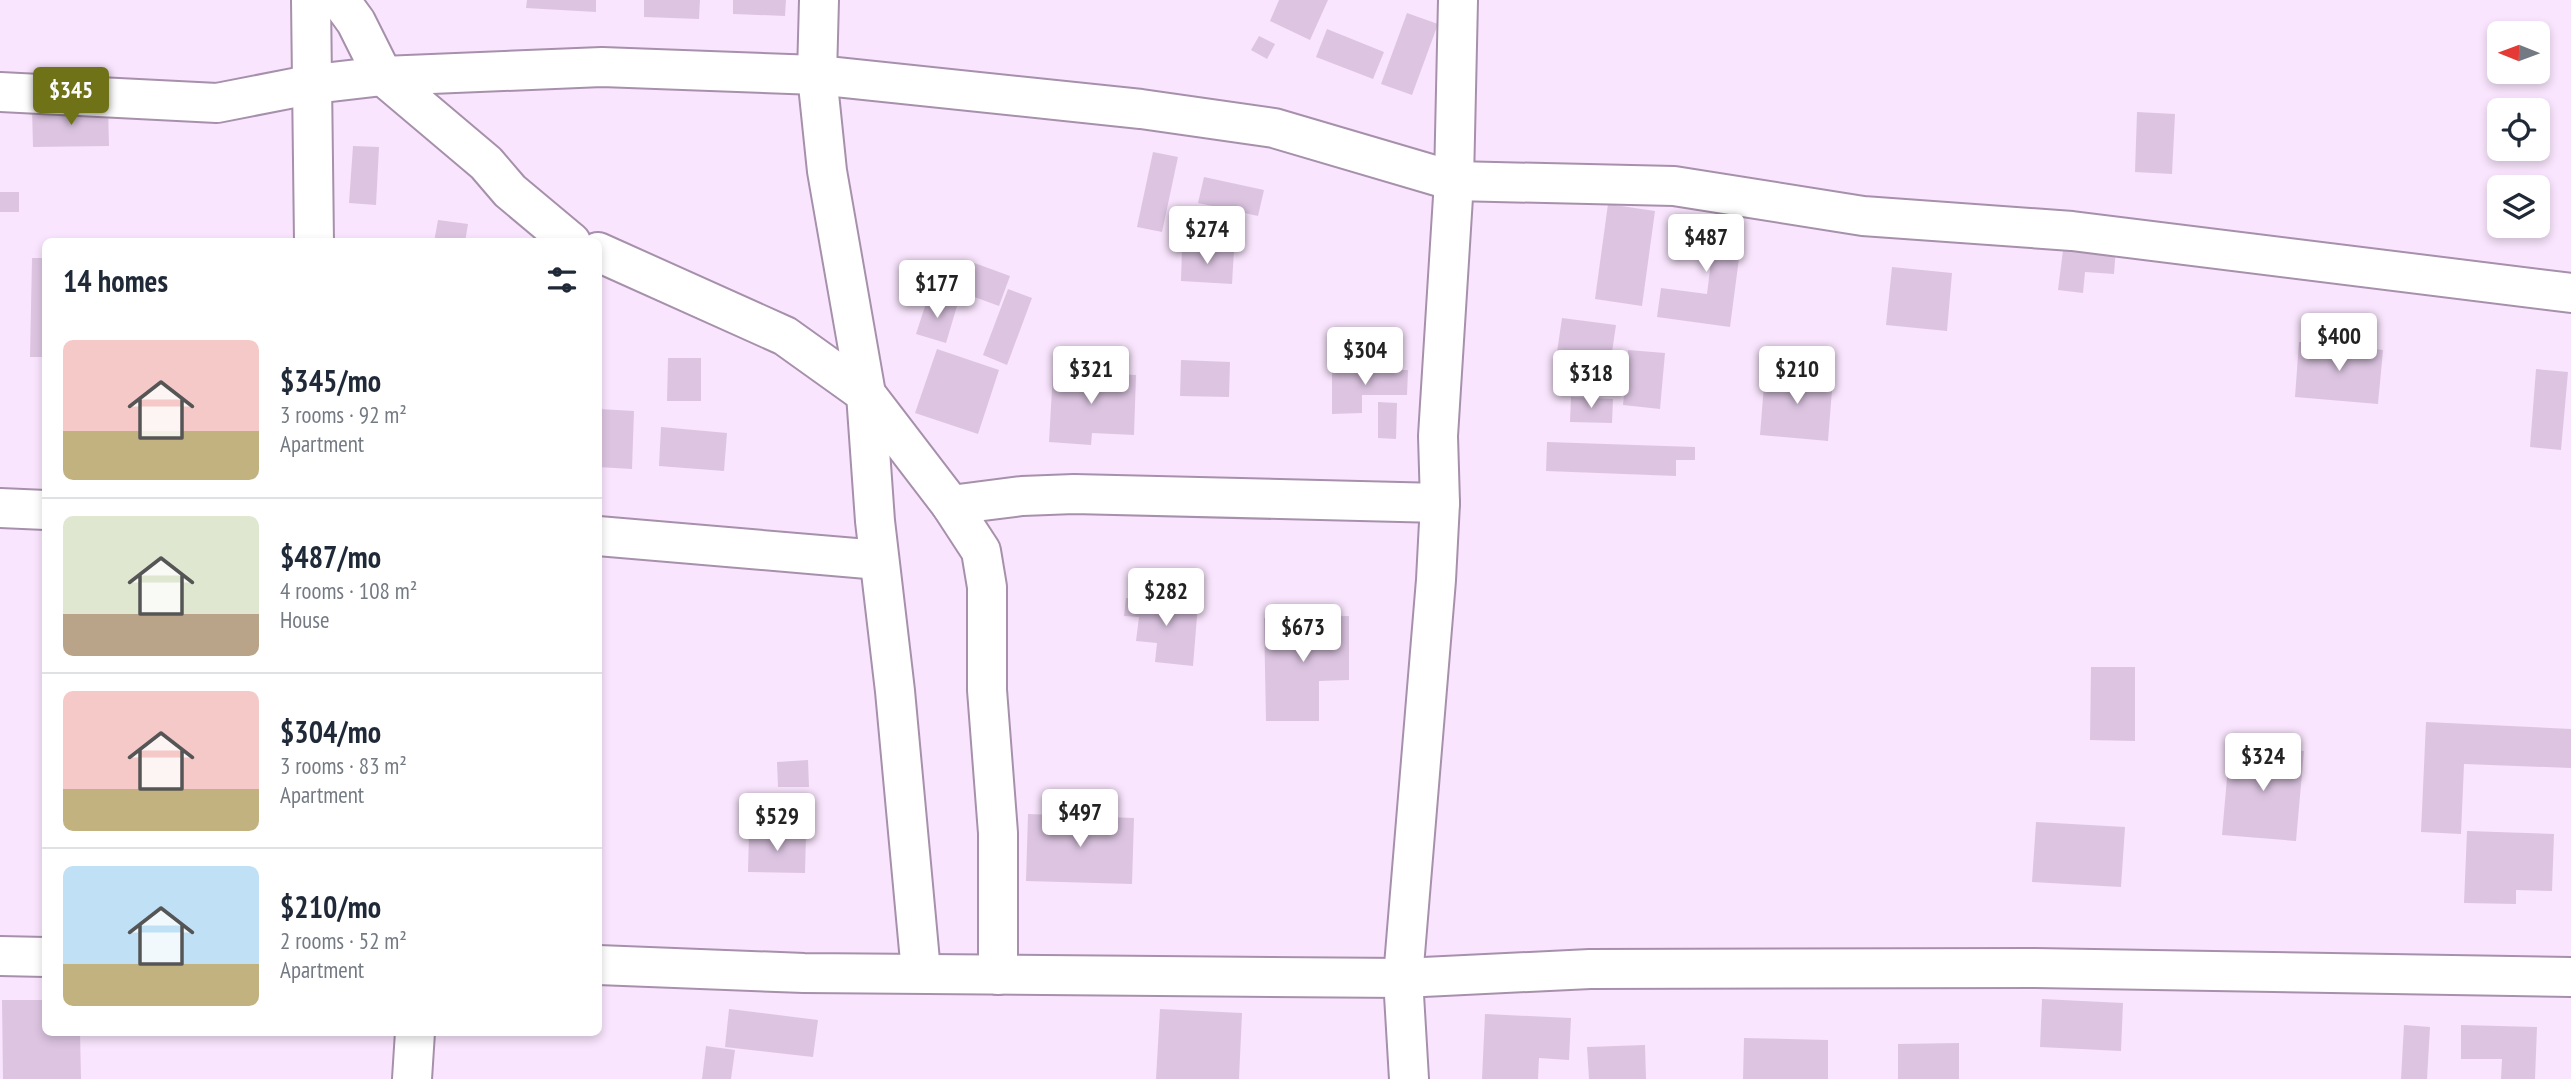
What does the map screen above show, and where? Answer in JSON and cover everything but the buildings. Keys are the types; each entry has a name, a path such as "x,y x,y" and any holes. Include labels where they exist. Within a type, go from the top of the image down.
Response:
{"street":[{"path":"311,0 314,238"},
{"path":"340,0 356,22 383,76 486,163 510,191 566,238"},
{"path":"819,0 817,75 827,171 866,394 879,560 895,691 921,972"},
{"path":"1409,1079 1403,978 1440,503 1438,436 1454,181 1458,0"},
{"path":"0,92 217,103 314,83 383,76 603,67 817,75 1141,109 1274,128 1454,181 1674,186 1863,216 2072,230 2571,293"},
{"path":"602,254 785,336 866,394 951,505 981,551 987,587 987,678 998,833 998,975"},
{"path":"951,505 1022,496 1074,494 1440,503"},
{"path":"0,508 42,510"},
{"path":"602,536 879,560"},
{"path":"0,956 42,957"},
{"path":"602,965 804,973 1403,978 1590,969 2035,968 2571,977"},
{"path":"412,1079 415,1036"}]}
